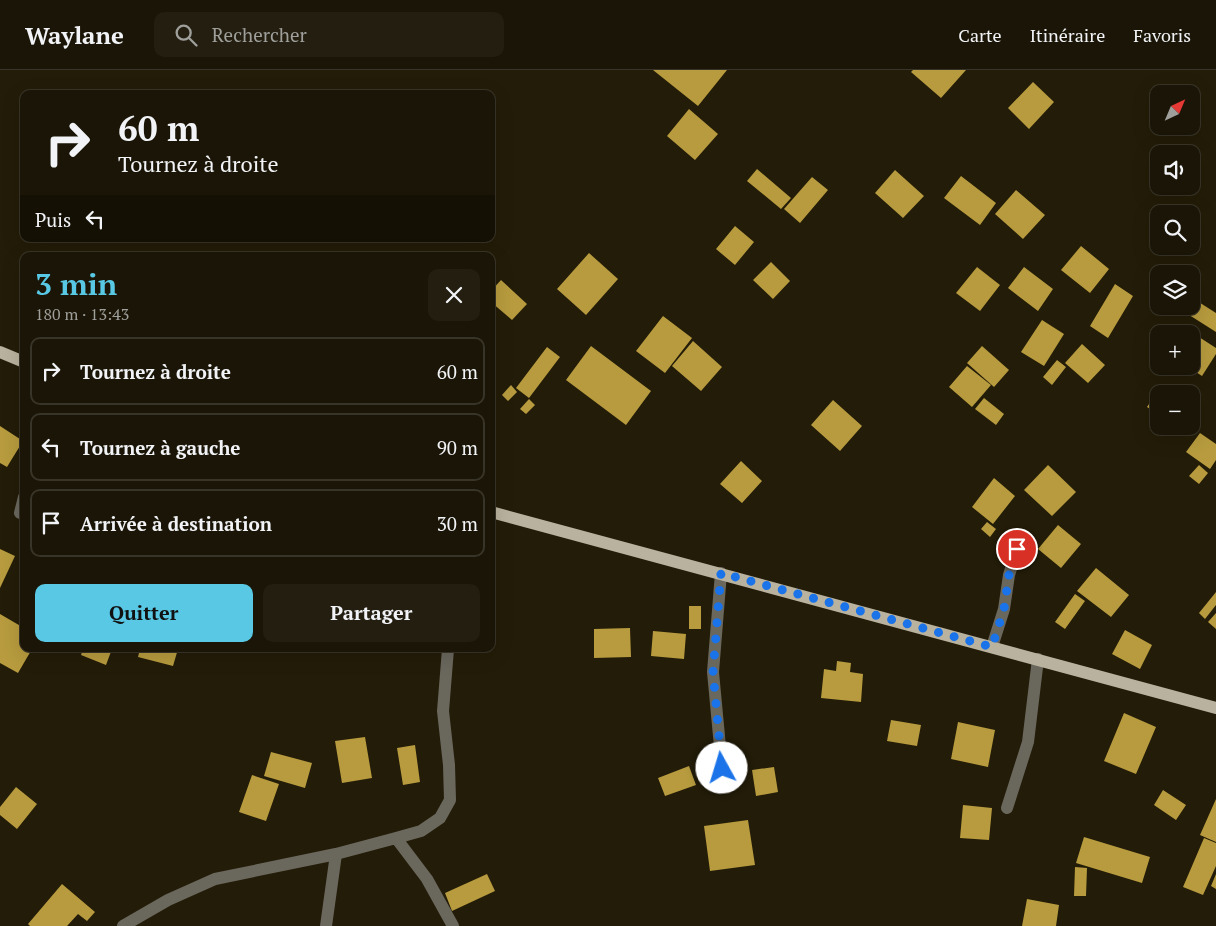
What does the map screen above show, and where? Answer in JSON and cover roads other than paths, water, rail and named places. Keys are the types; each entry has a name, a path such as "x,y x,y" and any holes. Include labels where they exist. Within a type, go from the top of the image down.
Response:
{"main road":[{"path":"0,352 20,360"},
{"path":"495,513 1216,708"}],"street":[{"path":"992,647 1004,609 1009,575 1017,549"},
{"path":"721,573 713,672 722,768"},
{"path":"123,926 168,900 215,879 336,854 396,838 421,831 440,818 450,800 449,765 443,710 448,652"},
{"path":"1007,808 1028,742 1038,659"},
{"path":"396,838 427,879 453,926"},
{"path":"326,926 336,854"}]}
